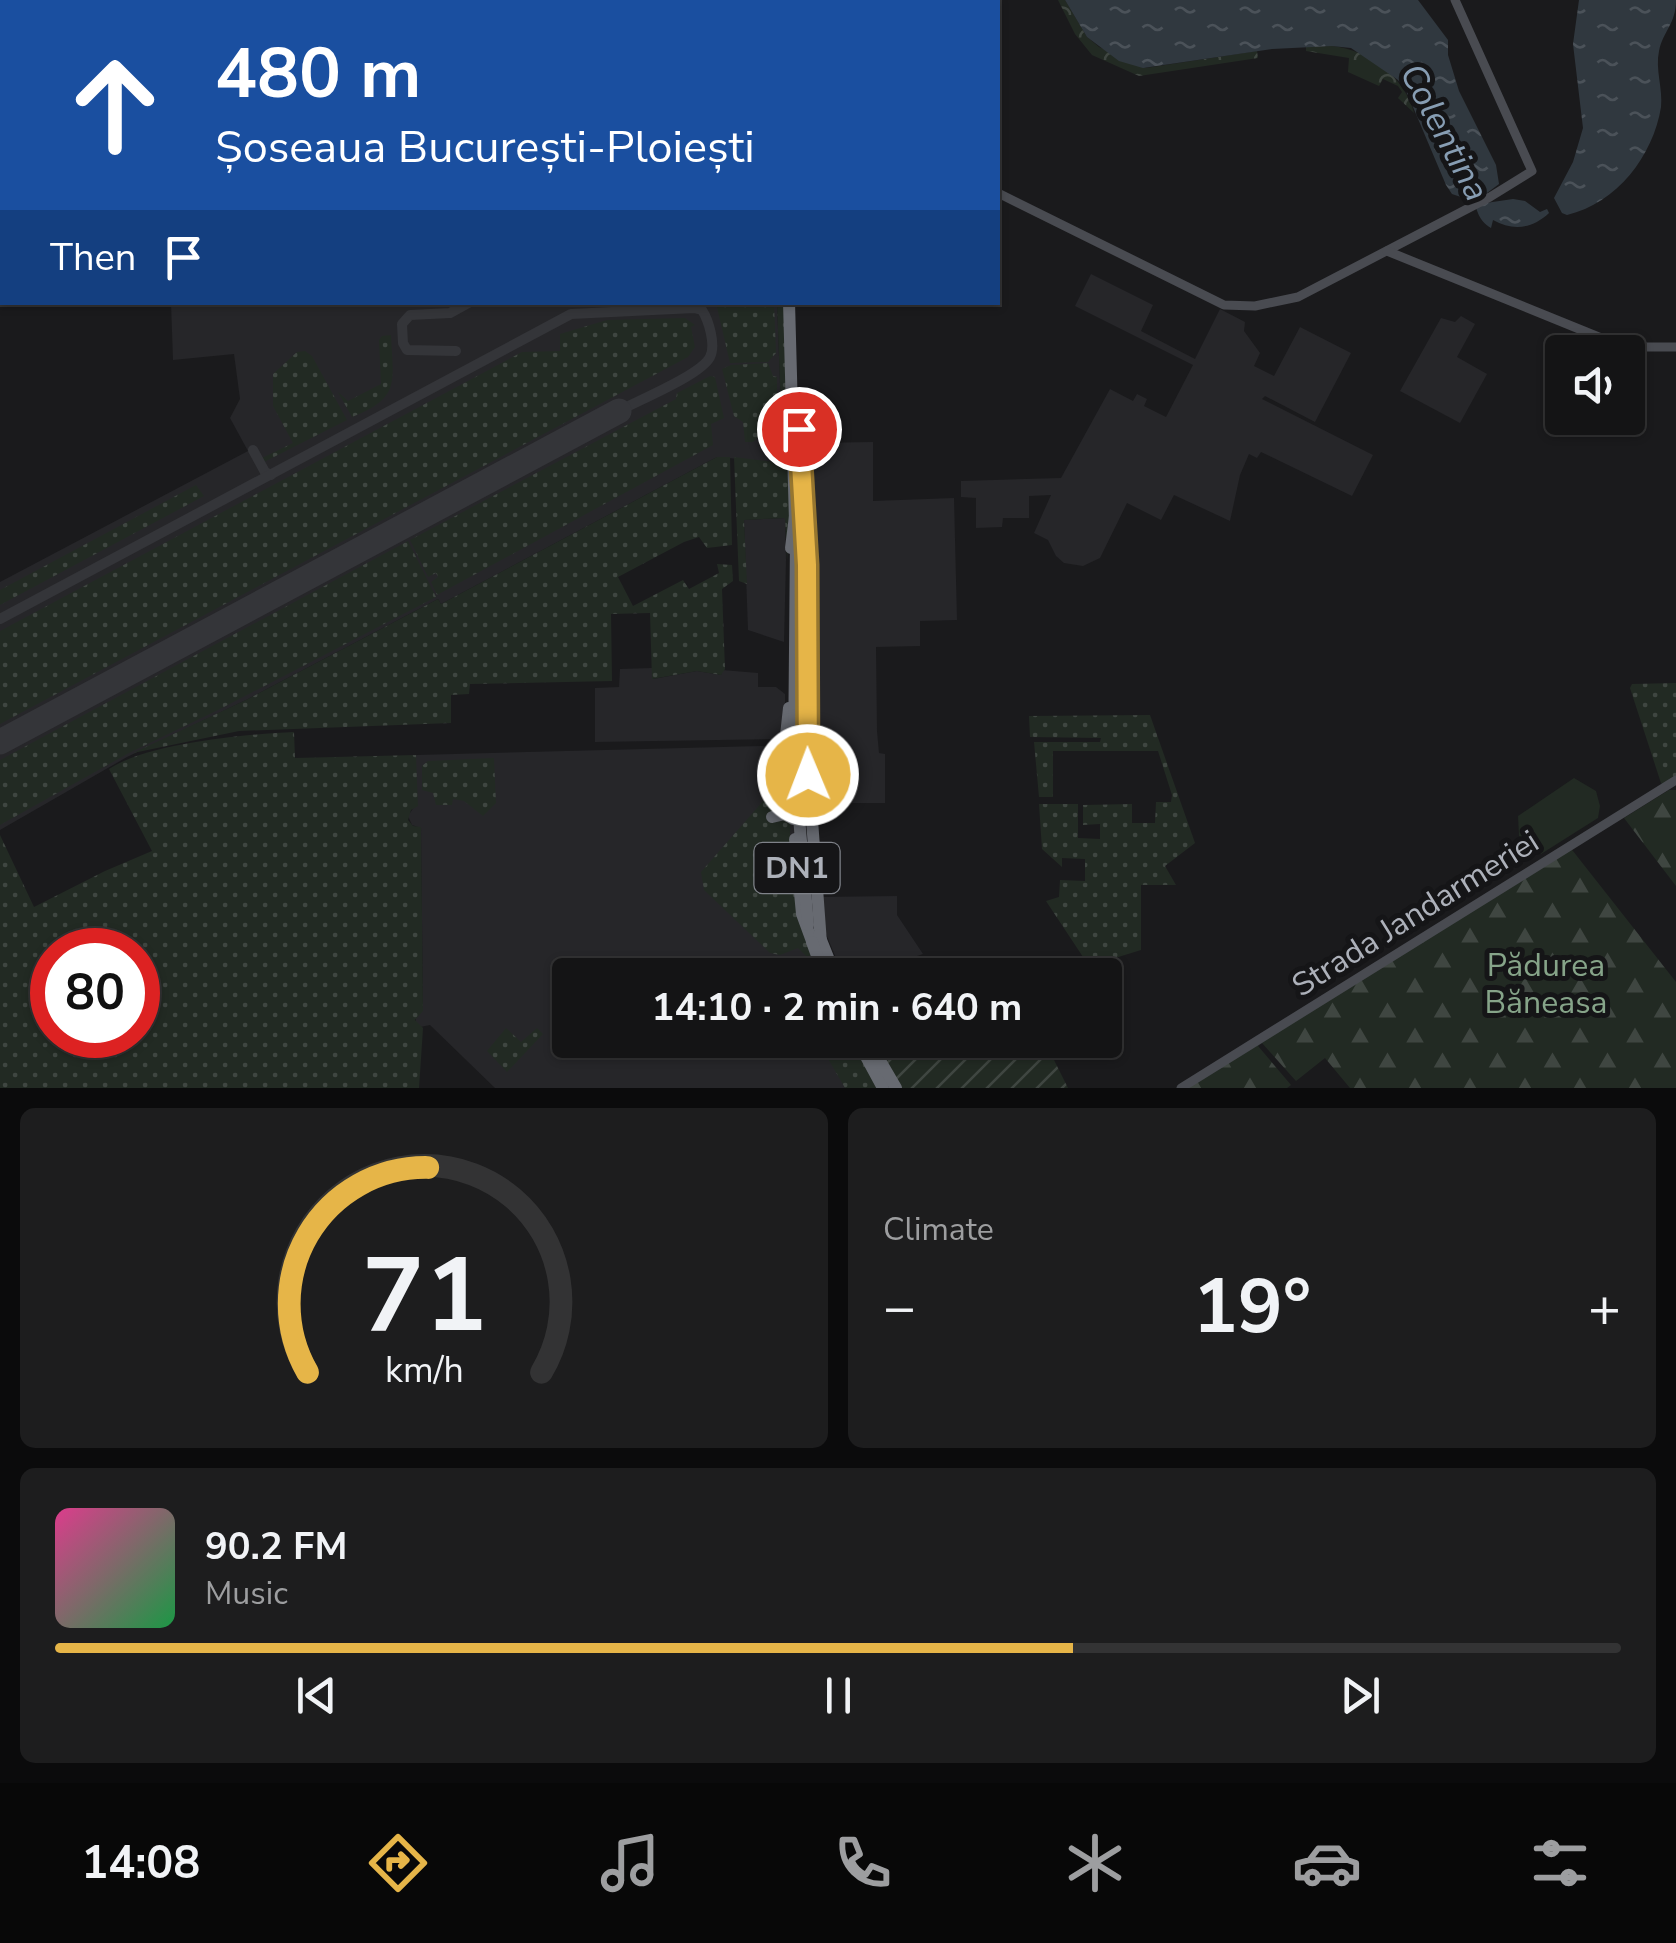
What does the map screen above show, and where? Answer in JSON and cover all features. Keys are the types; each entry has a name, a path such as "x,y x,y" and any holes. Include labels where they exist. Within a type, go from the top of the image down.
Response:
{"highway":[{"name":"DN1","path":"792,305 799,540 794,756 812,924 820,958"},
{"name":"DN1","path":"798,516 784,754 800,906 825,958"},
{"name":"DN1","path":"798,516 807,551 806,700 817,944"},
{"path":"786,744 798,738 809,752 800,764 787,764"},
{"path":"772,817 782,814 793,818"},
{"path":"867,1058 880,1081 893,1088"},
{"path":"877,1058 893,1088"}],"street":[{"path":"1000,194 1232,306 1298,298 1530,173 1532,167 1455,0"},
{"path":"1386,251 1616,344 1676,347"},
{"name":"Strada Jandarmeriei","path":"1181,1088 1676,780"}],"shaded area":[{"path":"1091,274 1153,305 1141,331 1195,359 1220,309 1245,322 1244,331 1260,353 1254,366 1274,376 1300,327 1351,353 1315,422 1265,396 1262,399 1373,455 1352,496 1261,452 1257,458 1249,454 1230,521 1174,495 1161,520 1127,503 1100,558 1083,566 1064,563 1048,540 1034,533 1051,495 1029,496 1029,518 1003,518 1002,527 976,528 976,498 961,497 961,481 1061,478 1110,389 1133,401 1137,394 1147,399 1144,406 1166,417 1193,365 1075,306"},
{"path":"171,305 777,305 783,463 717,457 441,604 438,599 246,700 127,757 0,830 0,582 248,451 230,418 240,399 234,354 173,360"},
{"path":"1461,316 1475,324 1457,357 1487,374 1460,423 1400,391 1441,318 1455,322"},
{"path":"873,442 873,501 954,498 957,620 920,621 920,646 876,647 877,731 879,753 885,754 885,803 832,803 831,795 814,795 813,443"},
{"path":"785,518 784,642 748,630 744,520"},
{"path":"652,668 653,679 697,671 721,675 722,670 758,673 758,687 776,687 785,694 785,739 595,742 595,688 619,687 620,669"},
{"path":"779,748 787,761 821,958 552,958 552,1058 864,1058 878,1088 495,1088 430,1025 416,1024 416,1015 423,1010 421,828 412,825 408,816 414,807 416,755"},
{"path":"897,896 897,915 923,954 911,958 836,958 824,929 819,897"}],"green space":[{"path":"1058,0 1065,0 1087,37 1099,47 1146,68 1257,51 1258,58 1139,76 1092,55 1075,34"},
{"path":"1332,46 1359,53 1383,68 1402,88 1414,113 1398,98 1402,92 1398,86 1383,79 1379,86 1348,72 1349,58 1306,51 1306,47"},
{"path":"716,305 774,305 776,353 768,362 730,363"},
{"path":"777,305 784,305 790,513 787,560 785,518 744,520 747,584 739,581 734,457 783,463"},
{"path":"685,318 695,325 691,327 695,347 688,357 0,724 0,631 522,352 560,351 560,334 607,320"},
{"path":"391,335 391,386 379,403 352,417 338,392 348,401 381,384 379,340"},
{"path":"305,351 312,356 347,420 264,462 262,458 293,443 273,406 273,374 297,352"},
{"path":"768,363 777,377 777,404 773,407 768,403 768,409 776,409 776,421 753,442 745,442 743,422 734,416 722,369"},
{"path":"715,377 724,418 711,424 713,445 437,595 431,582 438,577 436,573 428,577 410,540 676,399 677,393"},
{"path":"717,457 730,457 732,545 707,548 699,537 618,577 633,606 683,580 689,589 719,573 717,564 732,565 733,581 722,589 725,669 721,675 697,671 652,679 650,613 611,614 612,681 470,684 469,694 451,695 451,723 239,731 133,753 246,700 438,599 441,604"},
{"path":"196,485 204,496 0,605 0,590"},
{"path":"408,541 436,597 129,753 0,825 0,760"},
{"path":"1676,683 1676,780 1665,787 1630,688 1632,684"},
{"path":"1150,715 1195,843 1165,866 1176,885 1141,885 1141,950 1115,958 1084,958 1046,901 1059,897 1060,880 1085,881 1085,859 1062,858 1062,867 1042,849 1039,804 1078,804 1078,838 1100,839 1100,824 1083,825 1083,805 1132,804 1132,823 1155,823 1156,802 1171,802 1172,795 1158,751 1053,751 1053,797 1039,797 1034,742 1100,742 1101,738 1030,737 1029,716"},
{"path":"294,732 295,758 416,755 418,806 411,810 408,820 421,827 423,1011 415,1020 423,1028 419,1088 0,1088 0,835 34,907 152,851 109,769 172,746"},
{"path":"494,758 496,803 483,816 464,801 453,799 452,805 436,805 433,793 422,790 422,766 428,761"},
{"path":"1574,778 1596,791 1598,818 1541,854 1519,836 1518,816"},
{"path":"779,783 792,789 790,835 820,958 806,958 798,948 780,955 770,953 704,890 701,872"},
{"name":"Pădurea Băneasa","path":"1669,790 1676,790 1676,886 1624,818"},
{"name":"Pădurea Băneasa","path":"1569,846 1676,982 1676,1088 1350,1088 1325,1058 1296,1081 1262,1043 1258,1046 1291,1085 1287,1088 1181,1088"},
{"path":"506,1028 521,1042 537,1028 543,1034 507,1072 487,1051"},
{"path":"828,1058 864,1058 878,1088 845,1088"},
{"path":"885,1058 1053,1058 1068,1088 899,1088"}],"water":[{"name":"Colentina","path":"1065,0 1418,0 1448,40 1448,55 1459,91 1496,165 1499,184 1483,196 1486,203 1513,199 1525,201 1540,212 1547,209 1549,213 1522,227 1493,220 1491,228 1487,225 1473,201 1452,194 1446,185 1405,88 1351,48 1272,49 1143,68 1119,61 1087,37"},
{"path":"1579,0 1676,0 1659,51 1661,107 1650,143 1617,188 1602,200 1567,215 1554,198 1573,162 1583,128 1573,44"}],"taxiway":[{"path":"456,351 407,350 402,324 410,315 450,313 465,305"},
{"path":"0,619 571,314 702,310 709,327 710,357 683,379 619,411"},
{"path":"253,450 265,472 271,475"}],"runway":[{"path":"0,742 619,411"}],"route":[{"path":"799,429 807,565 808,775"}]}
